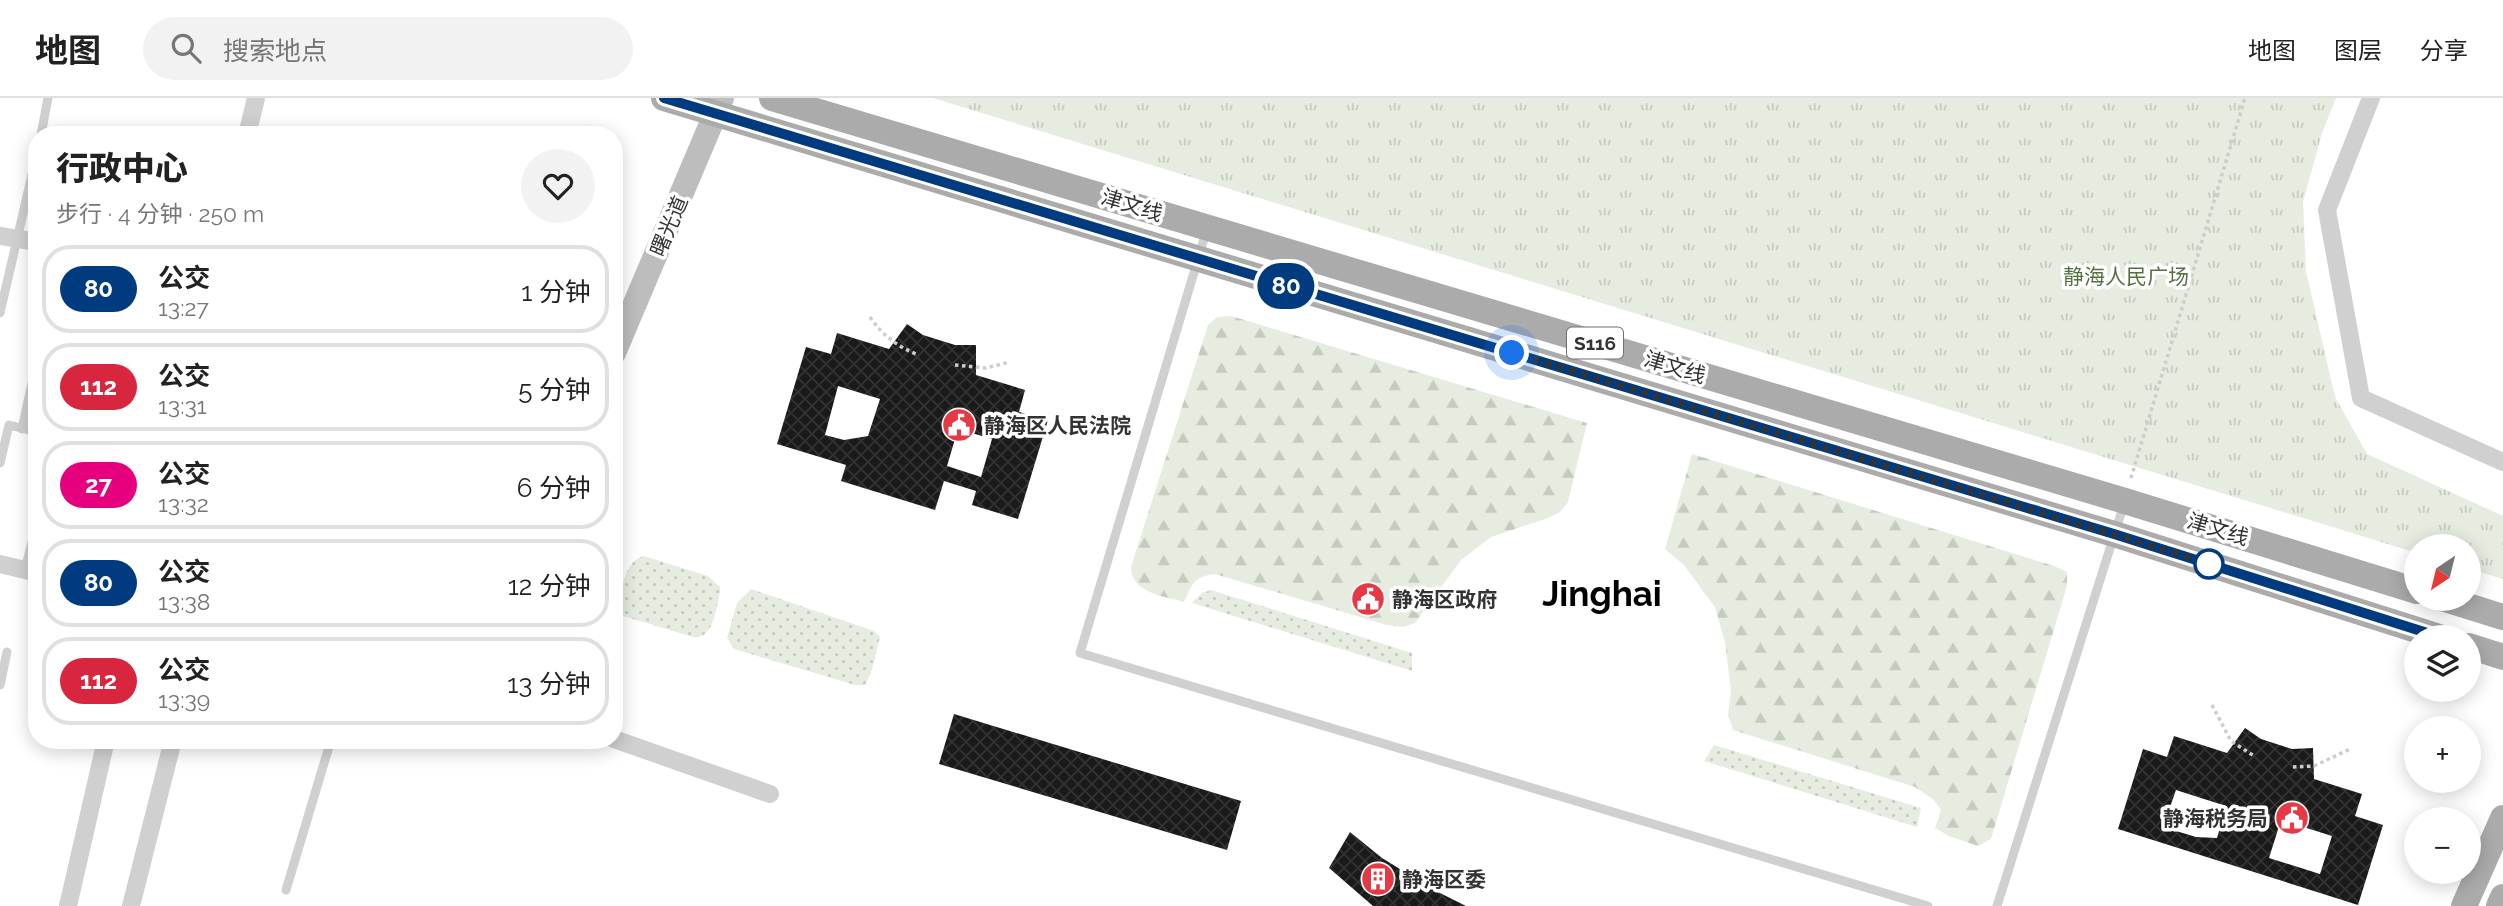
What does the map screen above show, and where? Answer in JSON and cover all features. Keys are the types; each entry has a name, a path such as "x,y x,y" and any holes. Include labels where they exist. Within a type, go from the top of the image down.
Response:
{"main road":[{"name":"津文线","path":"664,98 719,106 1197,259 2114,534 2404,626"},
{"name":"津文线","path":"772,98 2124,500 2404,587"},
{"path":"2482,610 2503,617"},
{"path":"2481,650 2503,657"},
{"path":"2464,906 2503,818"},
{"path":"2499,906 2503,897"}],"street":[{"path":"249,126 256,98"},
{"path":"2371,98 2327,210 2361,398 2503,462"},
{"name":"曙光道","path":"623,332 719,106"},
{"path":"0,236 28,241"},
{"path":"0,564 28,571"},
{"path":"623,742 771,794"},
{"path":"68,906 104,749"},
{"path":"131,906 171,749"}],"lane":[{"path":"43,126 48,98"},
{"path":"1207,227 1080,653 1928,906"},
{"path":"0,313 28,241"},
{"path":"22,429 28,401"},
{"path":"0,463 9,425 28,430"},
{"path":"1997,906 2124,500"},
{"path":"0,685 7,652"},
{"path":"286,890 328,749"}],"path":[{"path":"2124,500 2245,98"},
{"path":"870,317 881,332 897,345 916,354"},
{"path":"955,365 986,368 1010,362"},
{"path":"2212,705 2231,741 2254,756"},
{"path":"2293,767 2315,766 2350,749"}],"green space":[{"name":"静海人民广场","path":"933,98 2336,98 2322,133 2303,202 2306,271 2335,397 2367,454 2503,516 2503,579 2482,573 2482,534 2404,534 2404,549"},
{"path":"1231,316 1587,423 1568,502 1560,512 1548,518 1491,537 1461,560 1415,623 1403,627 1387,625 1215,574 1198,579 1184,602 1142,588 1132,576 1131,567 1208,325 1217,317"},
{"path":"1692,454 2067,572 2067,586 1991,839 1978,846 1935,828 1941,810 1934,800 1915,787 1733,730 1728,715 1731,691 1725,642 1715,607 1684,565 1665,549"},
{"path":"644,556 708,576 720,587 713,621 706,633 693,637 623,616 625,578 637,559"},
{"path":"751,589 874,631 880,637 871,673 865,685 855,685 734,649 727,638 737,603"},
{"path":"1211,590 1412,653 1412,671 1192,603 1202,593"},
{"path":"1714,745 1921,808 1917,827 1704,761"}],"building":[{"name":"静海区人民法院","path":"907,324 923,335 955,345 976,345 976,375 1025,390 1019,412 1048,420 1018,519 972,505 976,491 944,481 935,510 841,481 846,465 777,444 806,347 831,354 837,333 889,349","holes":["838,386 880,399 868,436 844,440 825,435","958,429 992,439 981,477 947,466"]},
{"path":"954,714 1241,801 1227,850 939,764"},
{"name":"静海税务局","path":"2245,728 2261,739 2292,749 2313,748 2314,779 2362,794 2355,816 2383,825 2358,905 2118,829 2143,749 2167,757 2174,736 2227,753","holes":["2176,790 2226,806 2217,838 2196,837 2163,827","2281,820 2332,836 2320,874 2269,858"]},
{"name":"静海区委","path":"1350,832 1382,858 1466,906 1373,906 1329,868"}],"bus line":[{"name":"80","path":"664,98 2114,534 2404,626"}],"place":[{"name":"静海区人民法院","path":"959,425"},
{"name":"静海区政府","path":"1368,599"},
{"name":"静海税务局","path":"2292,818"},
{"name":"静海区委","path":"1378,879"}],"district":[{"name":"Jinghai","path":"1602,593"}],"route":[{"path":"1512,353 2214,565 2209,564"}]}
